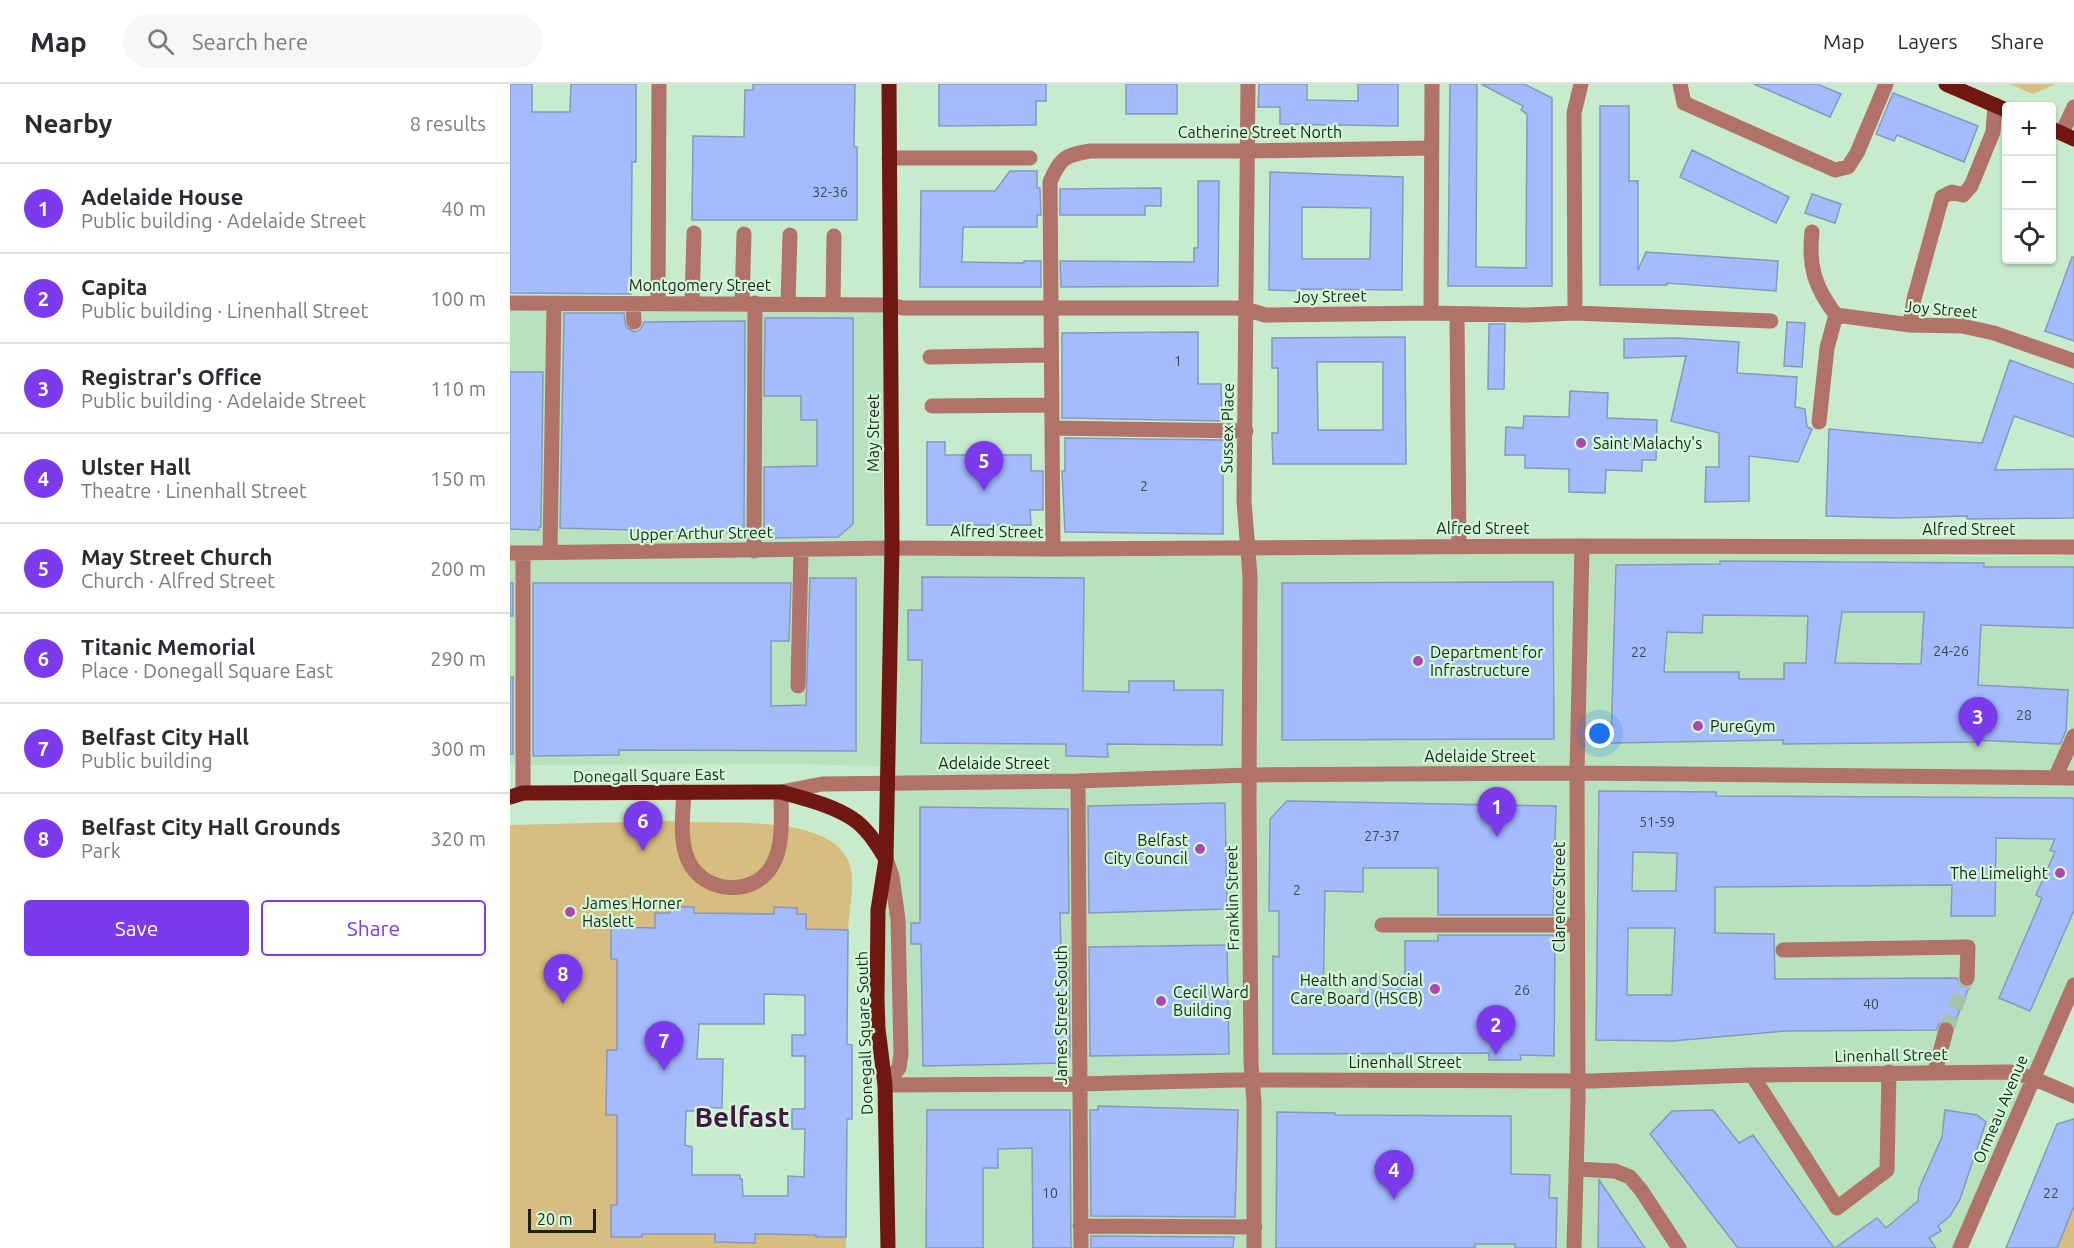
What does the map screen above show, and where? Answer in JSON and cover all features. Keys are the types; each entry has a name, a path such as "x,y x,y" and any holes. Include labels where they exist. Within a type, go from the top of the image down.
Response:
{"main road":[{"name":"May Street","path":"886,782 892,548 889,84"},
{"path":"1946,84 2001,107"},
{"name":"Donegall Square South","path":"886,782 886,859 878,910 877,988 878,1029 885,1085 888,1248"},
{"name":"Donegall Square East","path":"515,793 781,792 821,804 853,819 870,836 886,859"}],"street":[{"path":"658,304 659,84"},
{"name":"Sussex Place","path":"1248,84 1244,501 1249,548"},
{"path":"1431,313 1432,84"},
{"path":"1575,313 1574,113 1581,84"},
{"path":"1680,84 1684,103 1835,170 1848,167 1857,153 1886,84"},
{"path":"1910,325 1914,299 1942,196 1952,192 1963,195 1971,186 2001,107"},
{"path":"2062,134 2074,107"},
{"name":"Catherine Street North","path":"1053,549 1050,182 1057,166 1067,155 1090,151 1431,148"},
{"path":"889,158 1030,158"},
{"path":"1812,232 1809,253 1813,275 1826,303 1836,315 1827,348 1819,422"},
{"path":"692,303 694,233"},
{"path":"744,234 748,303 754,551"},
{"path":"788,303 790,235"},
{"path":"833,304 834,236"},
{"name":"Montgomery Street","path":"510,303 891,304"},
{"path":"550,552 554,303"},
{"path":"633,304 634,322"},
{"name":"Joy Street","path":"891,304 903,308 1246,309 1265,315 1575,313 1771,321"},
{"path":"1457,314 1459,547"},
{"name":"Joy Street","path":"1836,315 1910,325 1962,326 1994,333 2074,361"},
{"path":"930,357 1051,356"},
{"path":"932,406 1052,405"},
{"path":"1052,428 1246,431"},
{"name":"Alfred Street","path":"892,548 1582,546 2074,548"},
{"name":"Clarence Street","path":"1574,1248 1577,1081 1577,772 1582,546"},
{"name":"Upper Arthur Street","path":"517,553 892,548"},
{"name":"Franklin Street","path":"1249,548 1254,1248"},
{"path":"798,686 801,549"},
{"path":"515,793 517,553"},
{"path":"2055,778 2074,736"},
{"name":"Adelaide Street","path":"886,782 1577,772 2074,778"},
{"name":"James Street South","path":"1078,781 1080,1248"},
{"name":"Donegall Square East","path":"781,792 822,784 886,782"},
{"path":"684,792 684,848 689,861 696,873 707,882 733,888 758,881 767,874 774,863 779,838 781,792"},
{"path":"885,1085 899,1068 901,1054 898,920 892,876 886,859"},
{"path":"1382,925 1577,925"},
{"path":"1784,950 1968,947 1966,978"},
{"name":"Ormeau Avenue","path":"1960,1248 2074,985"},
{"path":"1935,1072 1947,1030"},
{"path":"1752,1075 1837,1208 1887,1170 1889,1072"},
{"name":"Linenhall Street","path":"885,1085 1078,1084 1252,1079 1577,1081 1889,1072 2010,1072 2033,1078 2074,1096"},
{"path":"1576,1169 1616,1171 1630,1177 1641,1190 1678,1248"},
{"path":"1080,1226 1255,1227"}],"shaded area":[{"path":"2009,84 2055,84 2033,94"},
{"path":"510,305 883,311 883,549 1582,546 1983,557 2074,555 2074,988 1960,1248 882,1248 879,766 510,765"},
{"path":"671,821 774,825 801,829 825,838 842,851 851,870 852,891 848,930 817,929 806,932 805,914 656,913 655,931 617,959 617,1050 607,1050 606,1115 617,1115 617,1205 611,1205 611,1237 642,1237 642,1234 715,1234 715,1242 755,1243 755,1234 816,1235 816,1237 846,1237 846,1248 510,1248 510,825"},
{"path":"2074,1207 2074,1248 2057,1248"}],"building":[{"path":"510,84 532,84 532,112 570,112 571,84 636,84 636,162 632,162 631,294 510,293"},
{"path":"753,84 855,84 854,147 857,147 857,220 692,220 693,136 744,137 745,90 753,90"},
{"path":"939,84 1046,84 1046,101 1036,101 1036,125 939,126"},
{"path":"1126,84 1177,84 1177,114 1126,114"},
{"path":"1259,84 1307,84 1307,100 1358,101 1358,84 1398,84 1398,126 1280,124 1280,107 1258,107"},
{"path":"1450,84 1477,84 1476,267 1526,268 1527,114 1521,110 1523,106 1481,84 1524,84 1552,98 1552,286 1448,286"},
{"path":"1754,84 1817,84 1841,94 1830,117"},
{"path":"1893,93 1978,126 1964,162 1897,135 1894,141 1876,134"},
{"path":"1600,106 1629,106 1629,181 1638,181 1638,270 1646,252 1778,261 1776,291 1667,283 1667,285 1600,285"},
{"path":"1692,150 1789,197 1776,223 1680,177"},
{"path":"1010,171 1037,171 1041,215 1037,215 1037,227 963,227 962,262 1041,261 1041,287 920,287 921,191 995,191"},
{"path":"1270,172 1403,177 1402,290 1269,290","holes":["1302,207 1371,208 1370,259 1302,259"]},
{"path":"1198,181 1219,181 1218,286 1061,287 1060,261 1194,262 1194,248 1198,248"},
{"path":"1161,188 1161,206 1145,206 1145,215 1060,215 1060,189"},
{"path":"1812,194 1841,204 1835,223 1805,213"},
{"path":"2072,257 2074,257 2074,341 2045,331"},
{"path":"564,313 624,313 626,327 634,332 640,330 644,322 745,321 744,533 560,528"},
{"path":"765,318 853,318 853,524 838,537 764,538 764,467 817,466 817,420 801,420 801,396 764,396"},
{"path":"1787,322 1805,323 1802,367 1784,366"},
{"path":"1489,324 1505,324 1504,389 1488,389"},
{"path":"1198,332 1198,384 1221,384 1222,421 1062,418 1062,333"},
{"path":"1405,337 1406,464 1273,464 1272,433 1278,433 1278,368 1272,368 1272,338","holes":["1317,362 1383,362 1383,430 1318,430"]},
{"path":"1677,338 1739,342 1737,373 1797,377 1795,407 1805,409 1807,427 1812,429 1798,462 1749,456 1749,501 1705,502 1706,467 1719,467 1719,433 1671,421 1686,356 1624,358 1624,339"},
{"path":"2010,360 2074,384 2074,437 2014,416 1995,470 2074,469 2074,518 1967,519 1967,516 1895,518 1826,516 1829,429 1982,443"},
{"path":"510,372 543,372 541,527 539,530 510,529"},
{"name":"Saint Malachy's","path":"1570,391 1608,393 1607,418 1657,420 1656,460 1642,460 1642,471 1606,470 1605,493 1569,492 1569,469 1525,468 1525,455 1505,455 1506,427 1523,428 1524,416 1569,417"},
{"path":"1065,438 1223,440 1223,534 1065,532 1062,471 1065,471"},
{"path":"927,442 945,442 945,455 1031,455 1031,471 1043,471 1043,510 1030,510 1031,525 927,525"},
{"path":"1720,561 1984,563 1984,567 2074,567 2074,628 1981,625 1978,685 2068,690 2066,731 2060,744 1975,740 1975,742 1783,744 1783,740 1611,743 1616,565 1720,564","holes":["1842,612 1924,612 1921,664 1835,663","1703,615 1808,616 1806,663 1784,663 1784,679 1739,679 1739,672 1664,672 1667,632 1702,633"]},
{"path":"922,577 1084,578 1083,691 1129,692 1129,681 1174,681 1174,690 1223,690 1222,745 1107,744 1108,757 1066,756 1066,744 921,743 922,660 908,660 908,610 922,610"},
{"path":"810,578 856,578 856,751 619,750 619,755 533,756 533,583 791,583 789,641 771,641 771,706 806,705"},
{"name":"Department for Infrastructure","path":"1553,582 1554,739 1282,740 1282,583"},
{"path":"510,583 513,583 513,616 510,616"},
{"path":"510,677 513,677 513,754 510,754"},
{"path":"1599,791 1716,792 1716,796 2074,798 2074,910 2030,1011 1999,998 2042,898 2036,895 2055,852 2050,850 2055,839 1996,838 1995,916 1951,916 1952,885 1715,887 1715,933 1774,934 1775,979 1957,978 1961,986 1969,987 1954,1025 1949,1021 1944,1021 1936,1030 1785,1031 1672,1041 1596,1040","holes":["1633,852 1677,853 1676,891 1632,891","1628,928 1675,928 1672,995 1627,995"]},
{"path":"1287,801 1556,806 1553,915 1438,915 1438,868 1363,868 1363,892 1325,891 1323,1005 1360,1005 1360,977 1405,977 1405,941 1438,941 1438,935 1553,935 1555,938 1554,1056 1520,1055 1521,1060 1489,1060 1489,1053 1273,1054 1273,956 1279,957 1279,911 1269,911 1270,819"},
{"path":"1225,803 1227,909 1089,913 1088,806"},
{"path":"920,807 1068,809 1069,913 1060,913 1061,947 1069,947 1070,1057 1062,1057 1062,1063 923,1066 921,944 911,944 911,923 920,923"},
{"path":"670,906 694,907 694,913 774,914 774,907 797,908 797,914 806,914 806,929 848,930 847,1044 852,1045 852,1119 847,1119 846,1237 755,1234 755,1243 715,1242 715,1234 642,1234 642,1237 611,1237 611,1205 617,1205 617,1115 606,1115 607,1050 617,1050 617,959 611,959 611,927 655,928 655,913 670,913","holes":["764,994 805,995 805,1035 792,1035 792,1056 805,1056 805,1109 792,1109 792,1129 805,1129 804,1177 788,1176 788,1196 743,1196 740,1175 692,1175 692,1147 685,1145 686,1111 697,1111 697,1107 722,1108 723,1059 697,1059 699,1024 764,1024"]},
{"name":"Cecil Ward Building","path":"1227,945 1229,1054 1090,1056 1089,947"},
{"path":"1098,1106 1238,1110 1235,1217 1091,1216 1090,1110 1098,1110"},
{"path":"927,1110 1070,1110 1071,1248 1033,1248 1032,1148 998,1149 998,1168 983,1168 983,1248 926,1248"},
{"path":"1713,1110 1739,1143 1753,1135 1834,1248 1738,1248 1650,1134 1672,1111"},
{"path":"1945,1110 1977,1115 1986,1122 1960,1199 1950,1216 1938,1226 1941,1231 1929,1238 1936,1248 1835,1248 1877,1218 1886,1228 1918,1201 1919,1189 1942,1137"},
{"path":"1277,1112 1335,1113 1335,1115 1511,1116 1511,1174 1550,1175 1549,1198 1557,1198 1556,1248 1515,1248 1515,1244 1475,1244 1475,1248 1276,1248"},
{"path":"2074,1119 2074,1206 2057,1248 2006,1248 2057,1124"},
{"path":"1599,1180 1645,1248 1598,1248"},
{"path":"1091,1236 1234,1237 1233,1248 1091,1248"}],"tunnel":[{"path":"1946,1030 1967,978"}],"place":[{"name":"Saint Malachy's","path":"1581,443"},
{"name":"May Street Church","path":"984,491"},
{"name":"Department for Infrastructure","path":"1418,661"},
{"name":"PureGym","path":"1698,726"},
{"name":"Registrar's Office","path":"1978,747"},
{"name":"Adelaide House","path":"1497,837"},
{"name":"Belfast City Council","path":"1200,849"},
{"name":"Titanic Memorial","path":"643,851"},
{"name":"The Limelight","path":"2060,873"},
{"name":"James Horner Haslett","path":"570,912"},
{"name":"Health and Social Care Board (HSCB)","path":"1435,989"},
{"name":"Cecil Ward Building","path":"1161,1001"},
{"name":"Belfast City Hall Grounds","path":"563,1004"},
{"name":"Capita","path":"1496,1055"},
{"name":"Belfast City Hall","path":"664,1071"},
{"name":"Ulster Hall","path":"1394,1200"}],"district":[{"name":"Belfast","path":"742,1116"}]}
